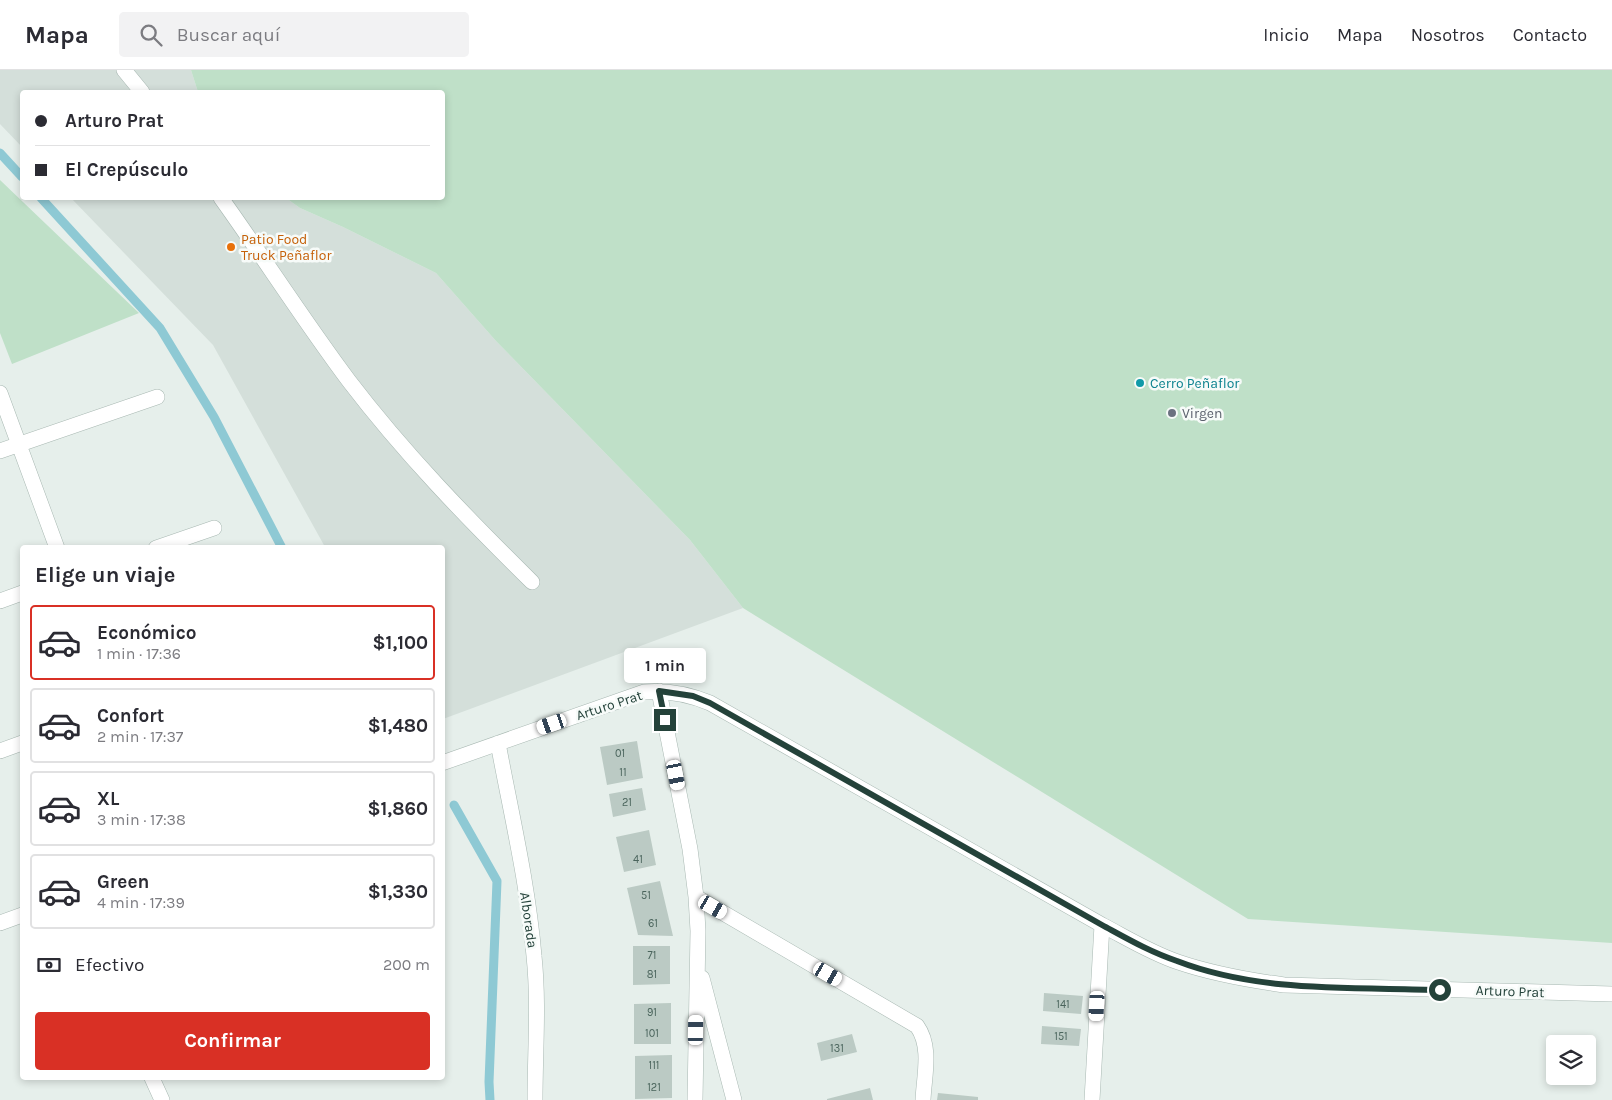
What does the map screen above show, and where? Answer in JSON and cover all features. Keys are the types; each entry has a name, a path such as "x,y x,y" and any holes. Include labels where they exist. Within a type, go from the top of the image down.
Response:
{"street":[{"path":"124,70 140,90"},
{"path":"222,200 305,322 349,382 396,440 440,489 532,582"},
{"path":"0,393 56,545"},
{"path":"0,451 157,397"},
{"path":"165,545 214,528"},
{"path":"0,601 20,594"},
{"path":"659,691 690,849 696,897 695,1100"},
{"name":"Arturo Prat","path":"445,762 644,692 659,691 693,696 710,703 1102,925 1144,948 1178,962 1213,973 1284,985 1612,994"},
{"name":"Alborada","path":"498,743 529,909 534,957 536,983 535,1100"},
{"path":"0,751 20,744"},
{"path":"696,897 917,1026 922,1033 926,1046 923,1100"},
{"path":"0,922 20,916"},
{"path":"1092,1100 1102,925"},
{"path":"697,959 734,1100"},
{"path":"153,1080 162,1100"}],"shaded area":[{"path":"0,70 191,70 197,90 20,90 20,145 0,124"},
{"path":"73,200 289,200 300,208 436,273 496,341 690,540 743,608 445,718 445,545 324,545 213,345"}],"green space":[{"path":"191,70 1612,70 1612,943 1248,919 743,608 690,540 496,341 436,273 300,208 289,200 445,200 445,90 197,90"},
{"path":"0,180 139,313 12,364 0,333"}],"building":[{"path":"637,741 643,778 607,785 600,747"},
{"path":"642,788 646,810 613,817 609,794"},
{"path":"649,830 656,865 624,872 616,837"},
{"path":"660,881 673,936 638,935 627,888"},
{"path":"633,946 670,946 670,984 633,985"},
{"path":"1044,993 1083,996 1081,1014 1043,1011"},
{"path":"671,1003 671,1044 634,1044 634,1004"},
{"path":"1042,1026 1081,1029 1079,1046 1041,1044"},
{"path":"852,1034 857,1052 821,1061 817,1043"},
{"path":"672,1055 672,1098 635,1099 635,1056"},
{"path":"870,1088 873,1100 827,1100 827,1099"},
{"path":"938,1093 978,1097 978,1100 937,1100"}],"waterway":[{"path":"0,153 20,175"},
{"path":"43,200 160,328 214,417 280,545"},
{"path":"454,805 497,881 489,1082 490,1100"}],"place":[{"name":"Patio Food Truck Peñaflor","path":"231,247"},
{"name":"Cerro Peñaflor","path":"1140,383"},
{"name":"Virgen","path":"1172,413"}],"route":[{"path":"665,720 659,691 693,696 710,703 1102,925 1144,948 1178,962 1213,973 1284,985 1440,990"}]}
